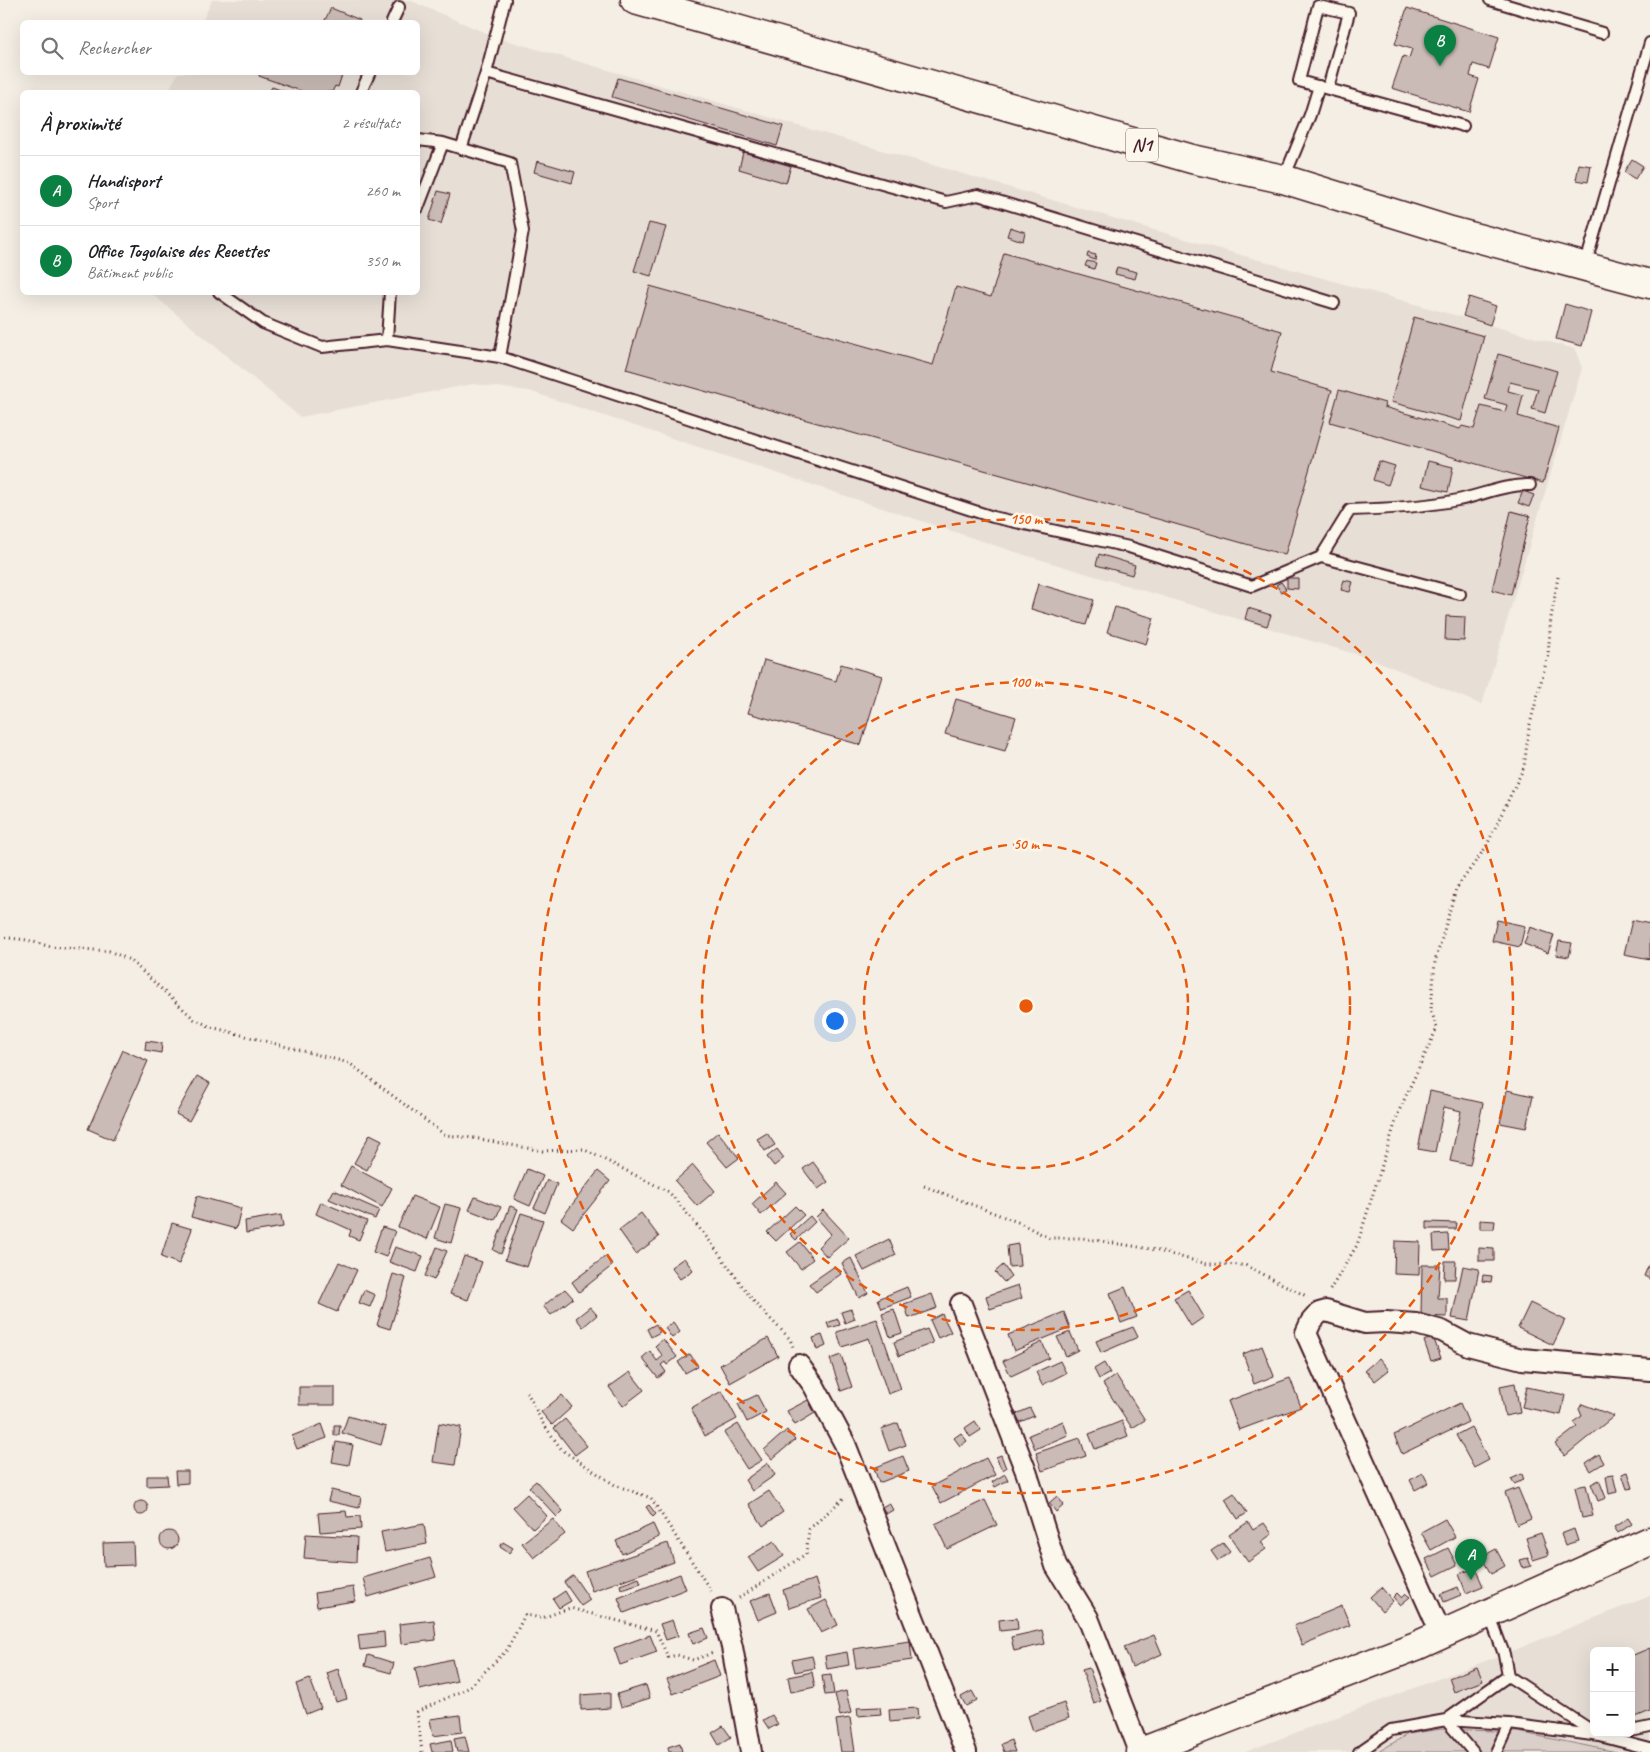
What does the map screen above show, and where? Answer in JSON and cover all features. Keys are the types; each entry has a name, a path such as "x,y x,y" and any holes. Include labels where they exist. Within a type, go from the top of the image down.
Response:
{"main road":[{"name":"N1","path":"635,0 1192,159 1283,179 1451,231 1650,284"},
{"path":"1140,1752 1416,1646 1650,1541"}],"street":[{"path":"961,1304 1027,1474 1056,1566 1088,1618 1140,1752"},
{"path":"1441,1634 1306,1333 1310,1322 1321,1309 1365,1323 1416,1324 1442,1331 1468,1345 1522,1359 1650,1370"},
{"path":"799,1365 814,1386 845,1444 966,1752"},
{"path":"722,1609 732,1647 751,1752"}],"lane":[{"path":"461,149 486,73 505,0"},
{"path":"1490,0 1602,33"},
{"path":"1283,179 1324,87 1349,13 1334,4 1318,6 1299,81 1324,87 1463,126"},
{"path":"393,20 399,7"},
{"path":"1584,266 1650,43"},
{"path":"486,73 946,202 978,196 1334,303"},
{"path":"363,90 369,75"},
{"path":"420,140 443,143 510,163 523,231 500,357"},
{"path":"420,203 443,143"},
{"path":"223,295 263,323 322,347 387,340 500,357 993,518 1129,546 1252,586 1321,557 1350,510 1417,508 1481,496 1515,484 1530,485"},
{"path":"387,340 390,295"},
{"path":"1321,557 1460,594"},
{"path":"1488,1613 1504,1654 1508,1676 1590,1729"},
{"path":"1446,1720 1508,1676"},
{"path":"1446,1720 1473,1752"},
{"path":"1359,1752 1391,1730 1446,1720 1509,1724 1590,1733"},
{"path":"1496,1752 1509,1724"},
{"path":"1635,1730 1650,1727"},
{"path":"1608,1737 1650,1749"}],"path":[{"path":"924,1186 1020,1223 1049,1238 1092,1240 1152,1249 1208,1264 1246,1266 1321,1309 1357,1245 1398,1111 1437,1028 1431,1010 1435,962 1456,889 1486,846 1524,767 1529,728 1548,655 1551,618 1558,577"},
{"path":"0,937 27,940 51,947 109,951 130,960 194,1019 211,1027 349,1063 445,1135 474,1138 543,1151 583,1148 621,1166 669,1192 709,1240 754,1302 790,1339 799,1365"},
{"path":"527,1392 542,1422 562,1450 615,1485 651,1498 722,1609 806,1554 809,1529 860,1483"},
{"path":"422,1752 417,1712 468,1688 507,1650 525,1615 542,1618 570,1608 656,1631 668,1657 676,1655 693,1660 732,1647"}],"shaded area":[{"path":"212,0 409,0 495,37 1209,246 1575,349 1582,368 1482,705 1375,660 1015,552 529,391 473,384 300,417 153,295 420,295 420,90 169,90 177,75 420,75 420,20 203,20"},
{"path":"1650,1596 1650,1752 1245,1752 1517,1649"},
{"path":"1441,1729 1518,1732 1617,1752 1378,1752 1408,1734"}],"building":[{"path":"331,8 360,20 325,20"},
{"path":"1407,8 1499,37 1489,69 1473,64 1470,76 1479,79 1469,112 1392,88 1403,56 1409,58 1412,49 1395,44"},
{"path":"342,75 338,87 335,86 333,90 298,90 259,76"},
{"path":"618,78 783,126 777,146 612,97"},
{"path":"743,152 791,166 786,183 739,169"},
{"path":"1632,159 1643,166 1635,179 1624,172"},
{"path":"537,161 575,172 572,183 534,172"},
{"path":"1579,164 1591,166 1588,182 1576,180"},
{"path":"438,191 450,194 441,224 429,220"},
{"path":"649,223 666,227 651,276 634,271"},
{"path":"1010,227 1025,232 1023,241 1007,236"},
{"path":"1004,253 1282,331 1271,372 1332,390 1285,555 626,369 650,286 933,365 956,287 991,297"},
{"path":"1088,253 1096,255 1095,260 1087,257"},
{"path":"1087,261 1096,263 1094,269 1085,266"},
{"path":"1117,267 1137,272 1135,279 1115,274"},
{"path":"1469,297 1496,306 1490,325 1463,316"},
{"path":"1565,304 1591,312 1582,346 1556,339"},
{"path":"1414,317 1484,336 1461,421 1391,402"},
{"path":"1498,354 1557,371 1545,413 1532,409 1538,389 1510,382 1508,391 1523,395 1518,416 1559,428 1543,483 1330,422 1339,390 1385,403 1384,407 1460,429 1462,426 1474,429 1481,406 1505,412 1507,405 1485,399"},
{"path":"1379,461 1395,466 1388,485 1373,480"},
{"path":"1428,461 1453,467 1448,492 1422,486"},
{"path":"1523,491 1534,495 1529,507 1518,503"},
{"path":"1511,511 1530,516 1511,595 1492,590"},
{"path":"1099,554 1135,565 1132,575 1096,565"},
{"path":"1287,578 1298,578 1298,589 1287,588"},
{"path":"1344,580 1353,582 1350,592 1341,590"},
{"path":"1281,582 1286,589 1281,592 1276,585"},
{"path":"1038,584 1094,600 1086,625 1031,609"},
{"path":"1115,607 1154,618 1146,644 1107,632"},
{"path":"1248,608 1271,615 1267,626 1245,619"},
{"path":"1446,616 1465,617 1464,641 1445,640"},
{"path":"764,660 836,681 841,664 882,676 861,745 748,713"},
{"path":"956,699 1016,717 1005,751 945,734"},
{"path":"1497,920 1525,926 1520,947 1492,941"},
{"path":"1632,920 1650,924 1650,959 1624,954"},
{"path":"1530,927 1554,935 1548,953 1524,944"},
{"path":"1559,941 1572,943 1569,957 1556,955"},
{"path":"146,1041 162,1043 161,1053 145,1050"},
{"path":"123,1050 148,1061 113,1140 88,1129"},
{"path":"197,1076 210,1083 189,1121 176,1114"},
{"path":"1507,1090 1533,1096 1526,1128 1500,1123"},
{"path":"1430,1091 1483,1103 1470,1165 1450,1161 1461,1111 1444,1107 1435,1152 1418,1149"},
{"path":"718,1132 739,1158 727,1167 706,1142"},
{"path":"767,1133 775,1145 765,1151 757,1139"},
{"path":"370,1134 382,1140 367,1170 354,1163"},
{"path":"777,1149 784,1158 774,1166 767,1157"},
{"path":"813,1162 828,1182 818,1189 803,1169"},
{"path":"693,1165 715,1191 697,1206 675,1181"},
{"path":"351,1166 392,1188 382,1207 341,1185"},
{"path":"527,1169 543,1176 530,1206 514,1199"},
{"path":"598,1171 610,1181 573,1228 561,1219"},
{"path":"547,1180 557,1184 545,1213 534,1208"},
{"path":"776,1182 786,1193 761,1215 752,1204"},
{"path":"334,1190 379,1210 375,1219 329,1199"},
{"path":"197,1196 241,1208 236,1229 191,1217"},
{"path":"412,1196 440,1207 427,1239 398,1227"},
{"path":"475,1197 501,1207 495,1220 469,1210"},
{"path":"321,1202 367,1221 359,1240 349,1236 351,1230 316,1214"},
{"path":"445,1204 461,1208 451,1243 435,1238"},
{"path":"510,1206 518,1209 501,1254 493,1250"},
{"path":"795,1206 804,1215 776,1241 767,1232"},
{"path":"823,1210 849,1238 827,1257 818,1247 831,1234 816,1217"},
{"path":"521,1213 543,1220 527,1267 505,1260"},
{"path":"641,1213 659,1237 636,1254 619,1230"},
{"path":"281,1215 283,1227 246,1233 245,1221"},
{"path":"810,1216 815,1222 796,1240 790,1234"},
{"path":"1480,1220 1495,1221 1494,1229 1480,1229"},
{"path":"1427,1222 1457,1223 1456,1229 1427,1229"},
{"path":"172,1223 192,1229 179,1264 161,1257"},
{"path":"382,1227 395,1231 386,1257 373,1252"},
{"path":"1448,1234 1449,1250 1434,1251 1433,1235"},
{"path":"889,1239 896,1255 864,1271 856,1256"},
{"path":"1395,1241 1420,1242 1419,1275 1394,1274"},
{"path":"800,1242 813,1259 801,1269 787,1252"},
{"path":"1018,1244 1020,1266 1009,1267 1007,1246"},
{"path":"395,1247 423,1256 417,1272 389,1262"},
{"path":"437,1247 447,1251 434,1280 425,1276"},
{"path":"1479,1248 1494,1249 1494,1261 1479,1261"},
{"path":"464,1256 482,1262 468,1300 450,1294"},
{"path":"606,1256 613,1265 579,1292 572,1282"},
{"path":"684,1258 693,1270 680,1279 671,1267"},
{"path":"851,1258 868,1293 859,1298 842,1263"},
{"path":"1445,1261 1456,1261 1455,1279 1444,1279"},
{"path":"339,1262 357,1270 337,1312 319,1304"},
{"path":"1003,1265 1011,1276 1004,1282 995,1272"},
{"path":"1422,1265 1440,1265 1438,1298 1447,1298 1447,1317 1421,1316"},
{"path":"1650,1265 1650,1279 1644,1276"},
{"path":"835,1266 841,1274 816,1292 809,1284"},
{"path":"1463,1266 1479,1269 1469,1321 1452,1318"},
{"path":"393,1274 406,1278 390,1329 377,1325"},
{"path":"1483,1275 1492,1276 1491,1282 1482,1281"},
{"path":"1018,1285 1022,1298 990,1309 986,1296"},
{"path":"907,1287 911,1297 882,1308 878,1299"},
{"path":"1125,1287 1137,1317 1121,1323 1110,1293"},
{"path":"565,1289 573,1298 551,1315 543,1306"},
{"path":"364,1290 375,1295 370,1307 359,1303"},
{"path":"1188,1290 1204,1317 1191,1326 1174,1298"},
{"path":"932,1294 937,1308 909,1318 904,1304"},
{"path":"1530,1303 1565,1320 1553,1345 1518,1328"},
{"path":"590,1307 597,1315 583,1327 576,1318"},
{"path":"851,1309 855,1319 845,1323 841,1312"},
{"path":"894,1309 902,1333 890,1337 882,1313"},
{"path":"1064,1312 1070,1328 1014,1351 1008,1335"},
{"path":"942,1314 951,1332 938,1338 930,1320"},
{"path":"838,1319 840,1325 829,1328 827,1323"},
{"path":"877,1319 901,1389 888,1394 869,1338 842,1347 837,1332"},
{"path":"673,1322 680,1332 672,1338 665,1328"},
{"path":"656,1324 660,1332 651,1337 647,1329"},
{"path":"1133,1327 1138,1337 1101,1353 1096,1341"},
{"path":"927,1329 933,1343 899,1356 894,1342"},
{"path":"1070,1332 1078,1350 1066,1356 1057,1337"},
{"path":"822,1335 826,1346 817,1350 813,1338"},
{"path":"1433,1337 1441,1358 1431,1361 1424,1341"},
{"path":"768,1338 778,1356 730,1383 720,1365"},
{"path":"663,1339 677,1357 667,1365 665,1362 661,1365 666,1372 658,1378 642,1358 650,1351 657,1361 663,1356 655,1346"},
{"path":"1042,1342 1049,1358 1011,1376 1003,1361"},
{"path":"1262,1346 1274,1376 1254,1384 1243,1354"},
{"path":"690,1354 698,1366 685,1373 678,1362"},
{"path":"841,1355 852,1387 841,1391 830,1359"},
{"path":"1379,1358 1389,1370 1375,1381 1365,1370"},
{"path":"1060,1361 1066,1373 1042,1385 1036,1372"},
{"path":"1104,1363 1110,1373 1099,1379 1094,1369"},
{"path":"630,1372 644,1390 623,1406 609,1387"},
{"path":"1116,1375 1145,1420 1132,1428 1103,1384"},
{"path":"1290,1378 1301,1407 1239,1430 1228,1401"},
{"path":"1515,1383 1520,1413 1505,1416 1500,1386"},
{"path":"299,1387 335,1387 335,1405 299,1405"},
{"path":"1527,1387 1565,1395 1561,1415 1522,1407"},
{"path":"722,1391 737,1419 705,1436 691,1408"},
{"path":"562,1395 572,1407 552,1425 541,1412"},
{"path":"757,1395 766,1412 747,1422 738,1404"},
{"path":"808,1400 815,1413 795,1425 787,1411"},
{"path":"1460,1403 1468,1422 1402,1454 1394,1435"},
{"path":"1582,1404 1614,1416 1565,1456 1555,1444 1577,1427 1573,1422 1582,1416 1579,1409"},
{"path":"1030,1408 1034,1416 1020,1422 1016,1414"},
{"path":"348,1416 386,1427 381,1445 342,1433"},
{"path":"565,1419 587,1446 575,1455 554,1428"},
{"path":"975,1421 981,1430 970,1437 965,1428"},
{"path":"1063,1421 1068,1435 1035,1449 1029,1435"},
{"path":"1122,1421 1128,1436 1095,1449 1089,1434"},
{"path":"439,1423 461,1427 455,1465 433,1462"},
{"path":"898,1423 906,1445 889,1451 881,1429"},
{"path":"322,1424 327,1438 297,1449 292,1436"},
{"path":"738,1424 762,1460 747,1469 724,1433"},
{"path":"334,1425 340,1425 339,1435 334,1435"},
{"path":"1471,1427 1489,1460 1474,1468 1456,1435"},
{"path":"787,1430 795,1440 772,1459 764,1450"},
{"path":"961,1433 967,1441 960,1446 954,1438"},
{"path":"1080,1438 1086,1456 1042,1471 1036,1453"},
{"path":"336,1442 353,1445 349,1465 332,1462"},
{"path":"1599,1454 1604,1463 1591,1471 1586,1463"},
{"path":"1001,1455 1006,1468 1002,1470 996,1457"},
{"path":"903,1456 909,1471 879,1483 874,1468"},
{"path":"986,1458 995,1475 941,1503 932,1486"},
{"path":"768,1463 775,1475 752,1491 745,1480"},
{"path":"175,1471 188,1471 188,1483 176,1484"},
{"path":"1628,1472 1633,1488 1627,1489 1622,1474"},
{"path":"1423,1473 1428,1483 1415,1490 1410,1480"},
{"path":"1005,1474 1008,1480 995,1487 992,1482"},
{"path":"1522,1474 1524,1480 1514,1484 1511,1479"},
{"path":"1613,1475 1617,1492 1609,1494 1606,1476"},
{"path":"147,1476 167,1476 168,1485 147,1486"},
{"path":"1599,1480 1606,1498 1598,1501 1591,1484"},
{"path":"536,1481 563,1511 557,1517 529,1487"},
{"path":"1586,1485 1593,1516 1582,1518 1575,1487"},
{"path":"1518,1488 1531,1519 1517,1525 1505,1493"},
{"path":"331,1490 361,1497 359,1508 328,1501"},
{"path":"769,1491 783,1512 763,1526 749,1504"},
{"path":"1234,1493 1247,1513 1238,1519 1225,1499"},
{"path":"527,1494 547,1516 533,1529 513,1507"},
{"path":"1057,1496 1064,1505 1056,1512 1049,1503"},
{"path":"985,1500 997,1525 947,1549 935,1524"},
{"path":"141,1501 146,1503 148,1508 146,1513 141,1515 136,1513 134,1508 136,1503"},
{"path":"889,1503 893,1510 886,1514 882,1507"},
{"path":"649,1505 656,1514 653,1517 646,1507"},
{"path":"346,1511 347,1517 360,1516 361,1529 320,1532 318,1513"},
{"path":"1628,1518 1632,1524 1618,1533 1614,1527"},
{"path":"553,1519 565,1534 534,1558 522,1543"},
{"path":"1445,1519 1455,1537 1431,1550 1421,1532"},
{"path":"1248,1522 1253,1530 1264,1523 1272,1534 1261,1542 1266,1549 1248,1562 1229,1535"},
{"path":"424,1524 427,1544 385,1552 381,1532"},
{"path":"653,1524 659,1537 622,1554 616,1541"},
{"path":"1574,1529 1578,1541 1565,1545 1561,1534"},
{"path":"169,1531 175,1534 178,1540 175,1546 169,1549 163,1546 160,1540 163,1534"},
{"path":"1541,1533 1549,1555 1533,1560 1526,1538"},
{"path":"306,1534 357,1537 356,1562 304,1558"},
{"path":"774,1541 784,1556 758,1572 748,1557"},
{"path":"133,1542 134,1565 104,1566 103,1543"},
{"path":"503,1542 513,1548 509,1553 500,1547"},
{"path":"668,1543 674,1562 592,1591 585,1571"},
{"path":"1223,1543 1230,1552 1218,1561 1211,1551"},
{"path":"1448,1548 1457,1565 1435,1576 1426,1559"},
{"path":"1496,1549 1505,1566 1491,1574 1481,1557"},
{"path":"430,1558 436,1577 368,1597 363,1578"},
{"path":"1528,1558 1531,1566 1523,1568 1520,1560"},
{"path":"1475,1568 1483,1586 1466,1593 1459,1574"},
{"path":"680,1574 686,1589 624,1613 618,1598"},
{"path":"573,1575 590,1600 581,1606 564,1582"},
{"path":"639,1578 641,1583 621,1589 620,1585"},
{"path":"815,1579 821,1598 789,1608 783,1590"},
{"path":"353,1587 355,1601 317,1607 315,1593"},
{"path":"1381,1587 1393,1601 1382,1611 1370,1597"},
{"path":"1458,1587 1461,1595 1444,1602 1441,1594"},
{"path":"565,1591 571,1601 559,1608 553,1599"},
{"path":"770,1593 777,1612 758,1620 750,1601"},
{"path":"1397,1593 1402,1598 1406,1594 1410,1597 1400,1605 1393,1597"},
{"path":"826,1600 838,1625 821,1633 808,1609"},
{"path":"1342,1606 1350,1625 1302,1645 1294,1626"},
{"path":"1017,1618 1018,1629 1000,1631 999,1620"},
{"path":"434,1620 436,1640 401,1644 399,1624"},
{"path":"672,1620 678,1636 666,1640 660,1624"},
{"path":"704,1628 708,1638 693,1644 689,1633"},
{"path":"1042,1630 1045,1644 1014,1651 1011,1637"},
{"path":"384,1632 385,1647 360,1650 358,1635"},
{"path":"650,1635 657,1652 620,1665 614,1648"},
{"path":"1154,1635 1162,1654 1132,1667 1124,1647"},
{"path":"910,1641 912,1660 856,1668 853,1649"},
{"path":"1650,1648 1650,1711 1635,1717 1635,1692 1635,1654"},
{"path":"847,1652 849,1665 827,1669 825,1656"},
{"path":"368,1655 394,1663 391,1673 365,1666"},
{"path":"812,1656 815,1668 795,1672 792,1660"},
{"path":"452,1659 457,1681 420,1690 415,1668"},
{"path":"714,1660 720,1676 673,1694 667,1679"},
{"path":"1477,1667 1483,1681 1454,1692 1449,1678"},
{"path":"1089,1668 1101,1701 1094,1704 1082,1670"},
{"path":"338,1669 347,1699 336,1702 327,1673"},
{"path":"812,1672 815,1687 791,1692 788,1677"},
{"path":"831,1675 834,1694 825,1695 822,1676"},
{"path":"310,1679 321,1708 306,1714 296,1684"},
{"path":"646,1685 650,1698 621,1707 617,1694"},
{"path":"846,1691 851,1713 840,1716 835,1694"},
{"path":"972,1691 977,1700 966,1706 961,1697"},
{"path":"610,1693 610,1708 581,1710 581,1695"},
{"path":"1064,1703 1069,1718 1033,1731 1028,1716"},
{"path":"880,1707 881,1714 858,1716 857,1708"},
{"path":"917,1708 918,1719 890,1722 889,1710"},
{"path":"460,1715 462,1732 433,1736 430,1719"},
{"path":"772,1715 778,1724 769,1729 763,1720"},
{"path":"850,1718 855,1752 841,1752 836,1720"},
{"path":"723,1726 731,1737 719,1745 712,1733"},
{"path":"465,1736 469,1752 457,1752 454,1738"},
{"path":"451,1740 453,1752 432,1752 430,1744"},
{"path":"1011,1740 1015,1752 1004,1752 1001,1744"},
{"path":"680,1743 682,1752 669,1752 668,1747"}],"place":[{"name":"Office Togolaise des Recettes","path":"1440,66"},
{"name":"Handisport","path":"1471,1580"}]}
